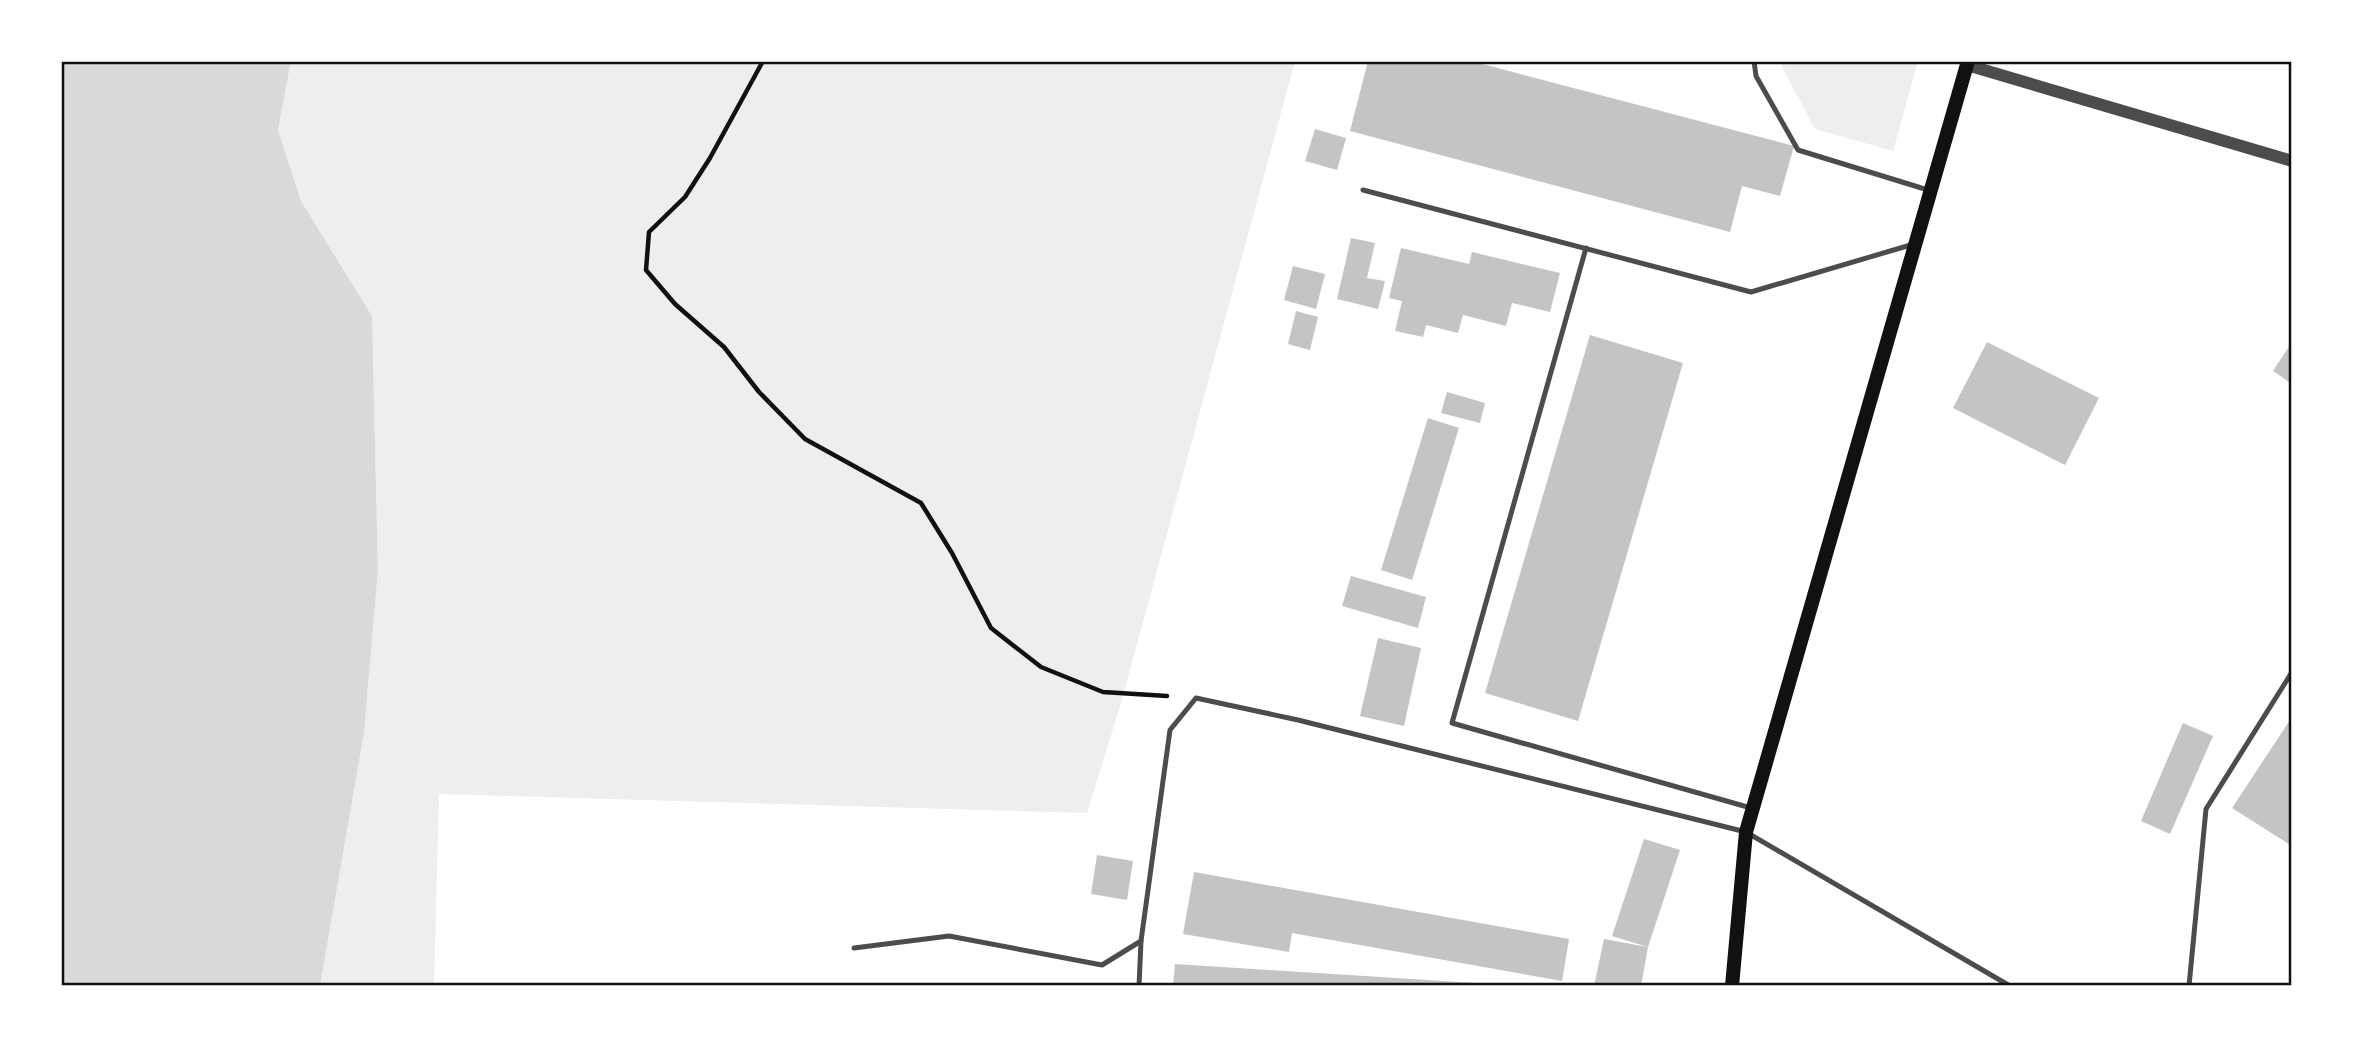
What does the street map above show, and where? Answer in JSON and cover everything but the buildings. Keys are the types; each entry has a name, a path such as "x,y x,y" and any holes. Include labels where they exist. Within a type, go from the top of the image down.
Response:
{"main road":[{"path":"1732,986 1746,832 1968,63"}],"street":[{"path":"1968,63 2292,161"}],"lane":[{"path":"1754,61 1756,76 1798,150 1931,191"},
{"path":"1363,190 1751,292 1917,243"},
{"path":"1586,248 1452,723 1753,809"},
{"path":"2189,986 2206,809 2292,672"},
{"path":"1139,986 1141,942 1170,730 1196,698 1298,720 1746,832 2010,986"},
{"path":"854,948 949,936 1102,965 1141,942"}],"path":[{"path":"763,61 710,158 685,197 649,232 646,270 675,304 724,347 759,392 805,439 921,503 952,552 991,628 1041,667 1102,692 1196,698"}],"shaded area":[{"path":"61,61 291,61 278,130 301,201 372,316 378,570 364,733 320,986 61,986"},
{"path":"291,61 1295,61 1121,703 1087,813 439,794 434,986 320,986 364,733 378,570 372,316 301,201 278,130"},
{"path":"1781,61 1918,61 1893,151 1815,129"}]}
